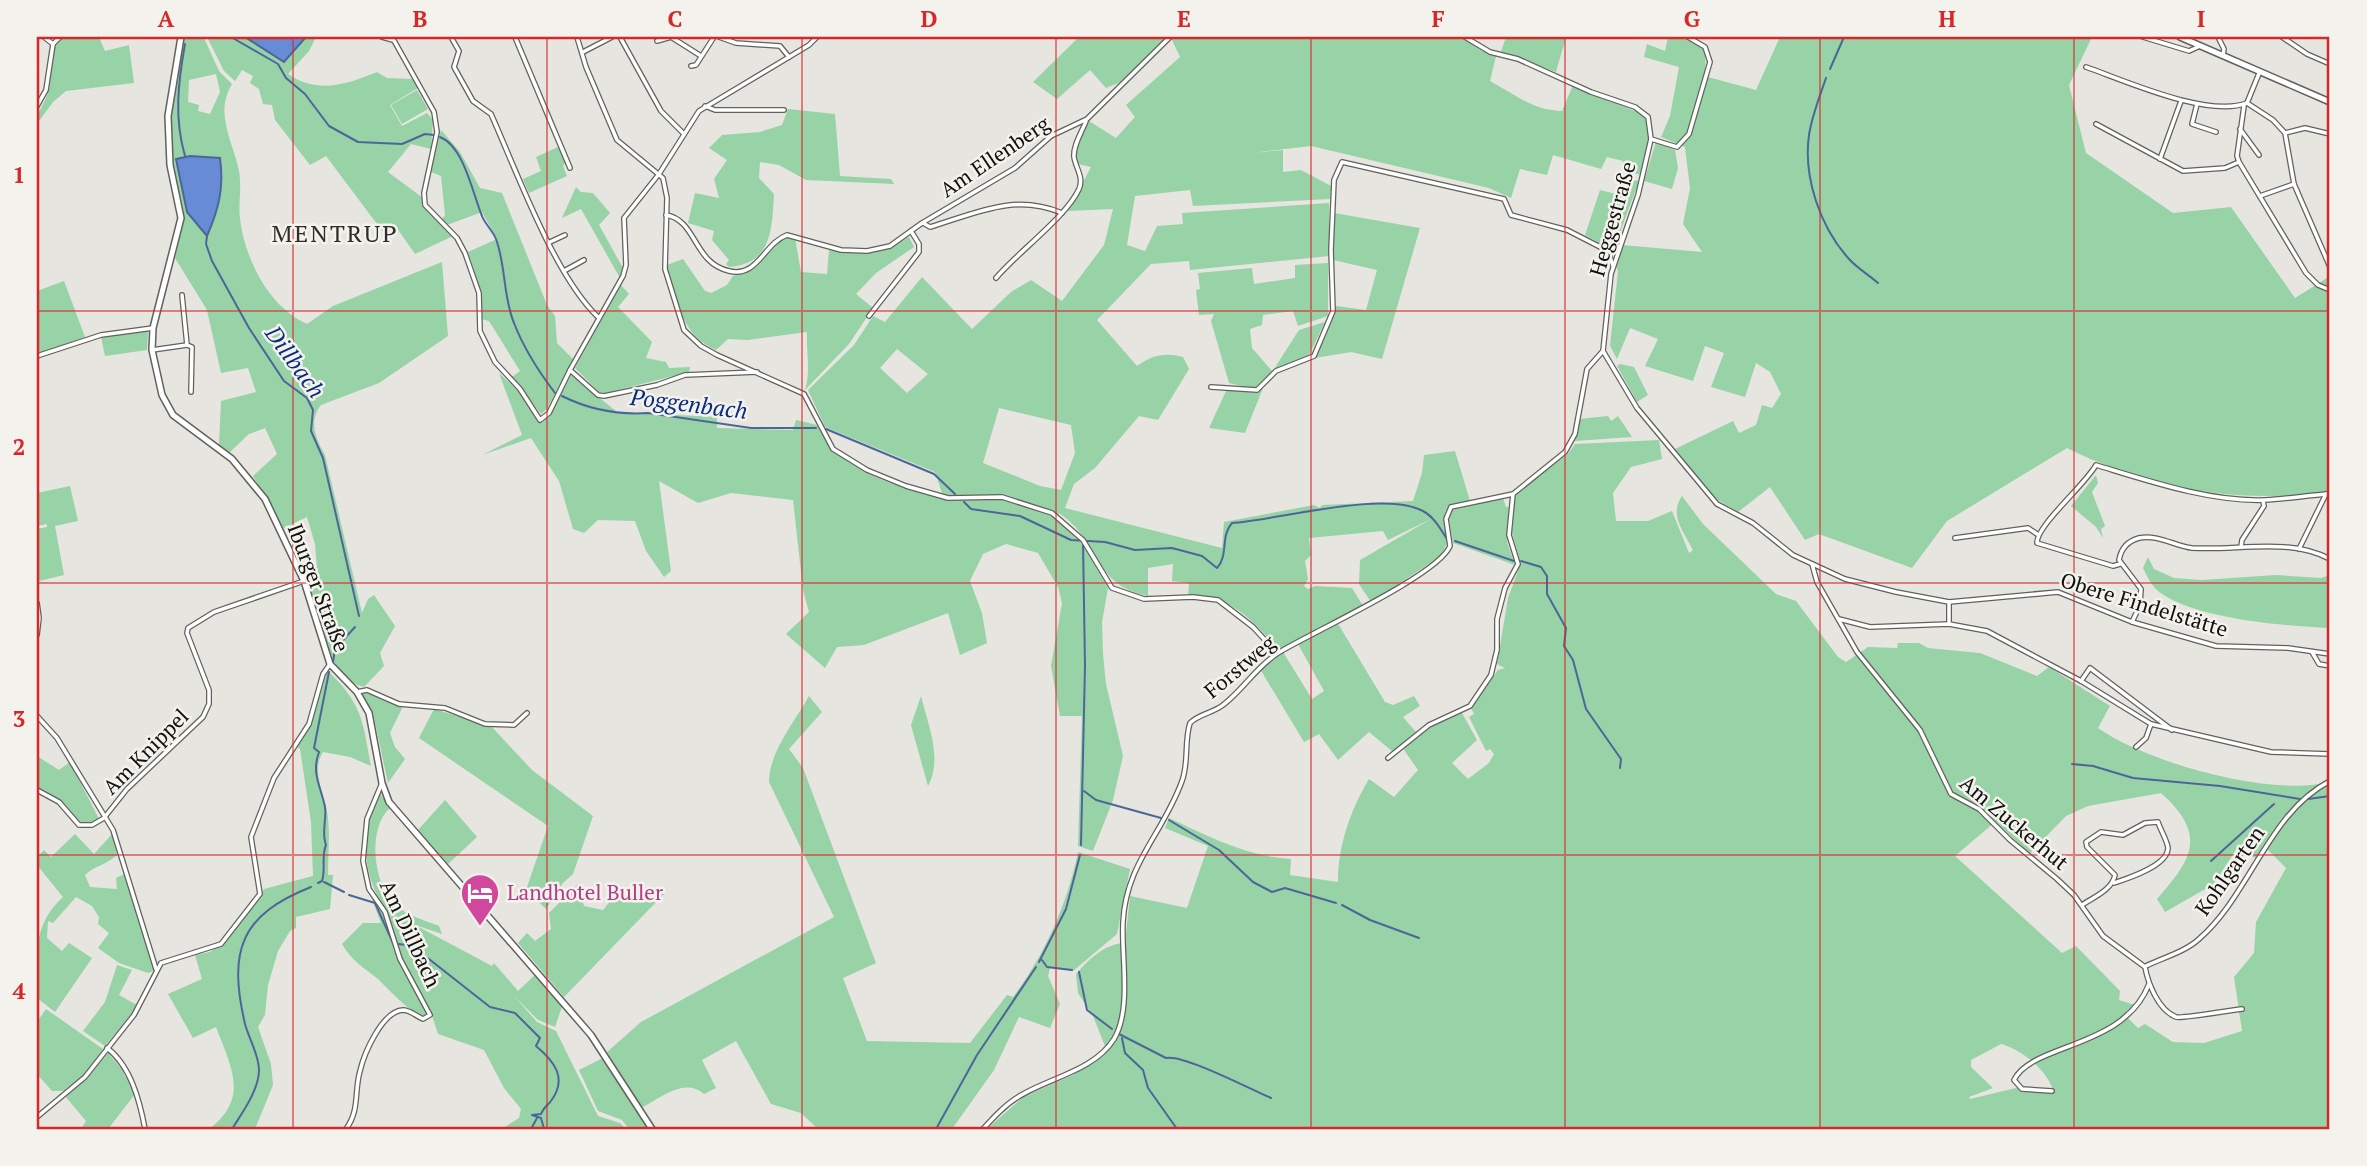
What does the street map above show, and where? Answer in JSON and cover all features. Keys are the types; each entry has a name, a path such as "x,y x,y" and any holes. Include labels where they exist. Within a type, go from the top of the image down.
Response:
{"main road":[{"name":"Iburger Straße","path":"181,37 168,117 170,165 181,218 152,328 152,350 166,405 180,422 217,447 249,477 265,499 304,581 330,664 357,692 369,713 382,783 389,802 591,1035 652,1129"},
{"path":"2180,37 2330,102"}],"street":[{"path":"44,37 53,44"},
{"path":"37,106 46,90 53,44 60,37"},
{"path":"382,37 392,38 433,112 437,132 424,193 425,205 457,238 479,293 480,331 495,362 520,389 540,420 549,413 598,317 624,276 624,218 659,174 683,134 705,106 789,57 817,37"},
{"path":"451,37 458,51 454,66 473,102 491,114 564,271 598,317"},
{"path":"515,37 570,168"},
{"path":"577,37 617,141 659,174 666,189 665,269 684,330 701,346 803,394 833,449 867,470 906,486 948,498 1002,497 1035,506 1061,518 1084,542 1104,578 1119,592 1144,599 1193,597 1218,600 1253,627 1277,654"},
{"path":"582,52 612,37"},
{"path":"620,37 661,111 683,134"},
{"path":"657,41 670,37 701,56"},
{"path":"691,66 696,65 717,37 736,43 780,46 789,57"},
{"name":"Am Ellenberg","path":"666,215 676,217 684,223 702,257 729,271 738,272 756,265 775,241 787,235 819,247 867,251 890,246 922,223 1015,168 1051,136 1087,119 1170,37"},
{"name":"Heggestraße","path":"1465,37 1490,52 1518,59 1591,92 1640,109 1651,124 1651,139 1638,195 1613,267 1603,351"},
{"path":"1651,139 1677,147 1689,134 1710,61 1704,47 1688,37"},
{"path":"2143,37 2189,51 2202,45"},
{"path":"2218,37 2224,49 2223,55"},
{"path":"2282,37 2306,54 2330,64"},
{"path":"2087,66 2181,101 2197,104 2245,104 2273,120 2285,133 2294,184 2330,267"},
{"path":"2260,71 2245,104 2237,156 2306,273 2318,285 2330,290"},
{"path":"2160,159 2181,101"},
{"path":"2197,104 2192,124 2216,132"},
{"path":"705,106 715,110 784,110"},
{"name":"Am Ellenberg","path":"996,278 1017,253 1062,213 1079,188 1082,179 1074,158 1075,148 1087,119"},
{"path":"2096,124 2190,172 2225,168 2239,162"},
{"path":"2285,133 2305,128 2330,134"},
{"path":"2241,129 2259,155"},
{"path":"1211,387 1257,390 1276,371 1308,360 1317,350 1333,311 1331,250 1334,180 1342,162 1504,199 1511,215 1567,230 1608,251 1613,267"},
{"path":"2260,196 2294,184"},
{"name":"Am Ellenberg","path":"922,223 930,227 1017,202 1042,205 1062,213"},
{"path":"869,316 919,252 919,244 911,231"},
{"path":"550,242 565,235"},
{"path":"1608,251 1618,247"},
{"path":"564,271 584,260"},
{"path":"182,295 187,345"},
{"path":"37,356 101,335 152,328"},
{"path":"152,350 187,345 192,347 194,359 191,392"},
{"path":"1603,351 1637,408 1710,497 1753,523 1793,555 1812,564"},
{"name":"Forstweg","path":"983,1129 1009,1103 1085,1064 1114,1038 1123,996 1123,922 1129,884 1134,867 1164,823 1182,781 1190,723 1222,706 1251,675 1277,654 1328,624 1367,607 1439,560 1450,546 1446,519 1451,508 1513,494 1556,461 1572,443 1587,369 1603,351"},
{"path":"570,370 598,395 604,396 657,385 685,374 759,372"},
{"path":"2120,565 2113,566 2037,543 2038,535 2074,496 2096,466 2163,485 2263,501 2328,494"},
{"path":"1388,758 1429,725 1470,706 1495,667 1497,620 1505,588 1518,564 1509,535 1513,494"},
{"path":"2299,549 2328,494"},
{"path":"2241,547 2242,540 2264,506 2263,501"},
{"path":"1955,538 2028,528 2038,535"},
{"path":"2120,565 2123,548 2138,538 2157,539 2191,548 2299,549 2330,559"},
{"name":"Obere Findelstätte","path":"1812,564 1845,579 1894,592 1949,601 2057,592 2132,622 2216,646 2288,648 2330,654"},
{"name":"Am Zuckerhut","path":"1812,564 1817,582 1862,661 1924,736 1951,794 1979,809 2010,841 2064,885 2082,905 2103,936 2145,967"},
{"path":"2120,565 2141,589 2140,605 2132,622"},
{"name":"Am Knippel","path":"37,790 59,802 79,825 92,825 104,818 127,789 196,725 207,711 209,690 187,633 188,628 214,612 304,581"},
{"path":"1949,601 1949,624"},
{"path":"37,603 37,635"},
{"path":"1839,619 1870,627 1949,624 1987,631 2081,681 2151,724 2272,752 2330,754"},
{"path":"2312,652 2319,664 2330,666"},
{"path":"37,1117 85,1077 143,1000 156,969 166,960 208,950 221,944 261,892 251,837 274,778 309,724 323,674 330,664"},
{"path":"2081,681 2090,668 2173,731"},
{"path":"357,692 367,690 399,704 446,708 485,724 514,725 527,713"},
{"path":"37,716 57,738 113,831 156,969"},
{"path":"2136,747 2146,738 2151,724"},
{"name":"Kohlgarten","path":"2145,967 2202,937 2291,814 2315,790 2330,781"},
{"name":"Am Dillbach","path":"346,1129 357,1109 360,1068 385,1020 402,1010 423,1019 430,1015 400,959 385,912 369,889 363,861 367,819 382,783"},
{"path":"2082,905 2114,883 2133,879 2165,856 2168,848 2158,822 2144,822 2123,835 2101,832 2086,842 2115,875 2114,883"},
{"path":"2052,1091 2019,1088 2014,1080 2027,1067 2119,1024 2144,998 2148,984 2145,967"},
{"path":"2148,984 2176,1017 2242,1009"},
{"path":"107,1048 118,1059 136,1093 145,1129"}],"green space":[{"path":"63,37 99,37 105,51 129,45 134,83 66,91 53,102 37,124 38,114 49,89 53,54"},
{"path":"184,37 206,37 204,38 219,71 232,84 227,95 225,117 239,171 240,219 247,250 270,293 293,316 307,324 333,306 442,262 448,336 379,383 321,405 315,417 315,430 325,455 362,613 368,599 374,595 395,626 380,653 384,666 364,687 353,683 338,668 329,648 317,605 303,574 317,568 315,544 307,517 282,529 253,476 277,454 265,428 249,434 229,453 219,445 221,401 256,392 248,368 221,373 207,310 175,258 184,219 170,147 172,102","holes":["216,74 220,92 210,114 198,111 199,105 188,102 189,80"]},
{"path":"207,37 316,37 309,51 288,74 310,84 343,84 377,72 387,78 412,79 418,88 390,105 402,126 427,113 433,120 431,149 411,144 388,172 423,198 428,212 453,236 415,254 394,224 383,232 326,156 310,165 275,120 272,105 263,104 259,89 250,83 253,76 242,70 235,81 224,71"},
{"path":"1079,37 1166,37 1121,82 1106,88 1090,70 1057,99 1033,82"},
{"path":"1462,37 1480,50 1496,56 1490,81 1533,105 1562,111 1573,85 1642,114 1649,136 1641,175 1622,169 1623,161 1607,157 1601,169 1553,155 1547,175 1520,169 1511,198 1489,188 1311,146 1251,153 1283,150 1283,172 1301,170 1331,186 1330,199 1193,206 1190,190 1135,196 1127,245 1145,251 1157,226 1183,224 1182,213 1329,203 1329,256 1190,270 1189,261 1151,264 1097,320 1137,366 1153,357 1170,355 1183,357 1189,369 1158,420 1139,416 1095,468 1074,484 1065,508 1222,548 1224,522 1314,505 1320,508 1322,505 1413,501 1422,473 1424,455 1455,451 1470,501 1451,506 1445,512 1448,541 1441,556 1371,602 1359,584 1360,560 1431,519 1388,540 1383,531 1309,538 1311,555 1305,561 1308,579 1304,586 1308,589 1315,586 1352,588 1363,606 1278,650 1250,619 1228,604 1188,595 1189,583 1172,581 1173,564 1148,568 1148,596 1116,582 1106,572 1083,536 1059,513 1056,518 1085,547 1108,588 1102,622 1103,654 1106,684 1123,756 1113,800 1093,851 1078,846 1082,716 1060,716 1051,666 1062,603 1058,587 1038,553 1006,544 983,554 970,581 982,613 987,643 960,655 948,613 864,645 837,647 825,668 786,634 809,612 803,590 793,500 731,493 698,503 659,481 671,571 664,577 646,551 635,521 598,520 584,533 573,529 559,481 531,438 482,455 522,435 499,373 518,391 540,422 550,416 571,375 617,412 717,417 717,428 793,430 796,420 817,425 827,441 855,466 889,483 944,499 935,472 825,427 808,390 854,345 873,316 885,322 922,277 972,329 1011,292 1031,280 1062,301 1104,245 1113,209 1068,211 1091,167 1078,164 1076,148 1089,121 1116,138 1135,117 1126,105 1180,57 1171,38","holes":["897,349 928,374 907,393 880,368","999,408 1071,425 1075,453 1061,490 1040,486 983,463"]},
{"path":"1506,37 1566,37 1556,72 1501,52"},
{"path":"1668,37 1687,39 1700,45 1705,57 1704,76 1756,90 1780,37 2092,37 2069,85 2086,153 2173,213 2231,207 2295,298 2330,276 2330,491 2273,496 2189,489 2114,468 2067,448 1947,521 1912,568 1819,534 1805,540 1770,487 1738,512 1716,499 1673,450 1733,421 1739,433 1756,425 1762,405 1772,408 1781,394 1770,372 1756,363 1745,397 1711,387 1724,353 1705,346 1693,381 1645,366 1658,339 1630,328 1617,359 1610,346 1618,271 1616,266 1622,245 1702,252 1683,224 1690,188 1685,147 1661,137 1670,116 1679,67 1644,57 1647,44 1665,51"},
{"path":"417,90 428,109 402,124 391,105"},
{"path":"788,109 835,114 840,176 891,179 894,184 806,180 779,165 760,162 759,178 774,194 767,243 754,259 729,267 726,264 729,260 712,240 714,231 688,223 695,193 719,198 714,179 727,160 709,148 722,135 760,132 782,125"},
{"path":"441,130 460,152 480,188 502,193 547,305 555,316 557,343 573,359 547,409 541,414 512,377 520,371 489,321 481,319 482,293 468,252 497,239 482,212 447,225 441,220 445,215 441,176 431,172"},
{"path":"1656,142 1675,150 1678,168 1672,189 1644,181"},
{"path":"558,147 566,162 563,166 567,176 529,193 523,179 541,171 536,157"},
{"path":"1623,178 1639,181 1615,246 1608,248 1585,235 1600,190 1620,195"},
{"path":"576,187 581,192 593,193 610,213 599,225 623,268 620,278 581,209 562,218"},
{"path":"1334,213 1420,228 1382,359 1351,352 1315,358 1336,306 1366,310 1377,270 1333,260"},
{"path":"909,237 914,247 876,273 856,294 873,308 849,344 805,390 808,369 807,332 748,340 728,339 716,350 704,343 687,325 677,303 667,265 683,259 705,291 711,293 727,285 733,276 753,269 781,239 795,238 801,272 827,274 829,250 870,252"},
{"path":"1328,263 1328,316 1298,326 1293,311 1263,315 1262,325 1250,329 1252,348 1272,371 1254,389 1229,383 1211,321 1214,314 1199,315 1196,290 1200,289 1198,273 1252,268 1254,284 1295,278 1295,265"},
{"path":"64,281 85,337 38,354 37,291"},
{"path":"621,285 629,294 618,307 652,342 646,358 666,362 669,368 690,367 689,372 606,393 599,392 575,368"},
{"path":"1325,322 1309,355 1274,369 1299,330"},
{"path":"148,330 147,350 105,356 101,337"},
{"path":"1620,364 1634,367 1648,395 1637,402 1617,366"},
{"path":"1263,388 1245,433 1209,428 1227,389 1255,393"},
{"path":"1608,416 1611,421 1618,416 1632,437 1575,441 1579,419"},
{"path":"1659,440 1662,459 1631,467 1613,493 1616,521 1648,521 1672,511 1689,553 1693,550 1677,516 1678,503 1682,496 1703,524 1776,594 1796,601 1838,657 1846,662 1868,647 1897,648 1898,643 1919,643 1928,648 1980,653 2037,676 2049,667 2110,706 2098,728 2147,753 2210,774 2243,781 2275,785 2330,782 2330,1129 987,1129 1023,1097 1073,1075 1102,1055 1105,1046 1093,1016 1078,993 1076,974 1104,949 1125,943 1130,896 1187,908 1208,846 1165,828 1169,818 1244,850 1291,859 1290,875 1338,882 1346,829 1369,779 1394,797 1418,770 1402,747 1429,726 1462,713 1477,740 1452,763 1468,779 1489,763 1494,754 1490,749 1486,751 1469,717 1474,714 1471,708 1498,670 1505,668 1497,664 1508,598 1521,563 1511,530 1514,498 1521,489 1568,454 1575,444","holes":["2161,793 2176,808 2190,834 2186,859 2157,899 2165,912 2214,884 2237,848 2257,859 2267,849 2286,868 2256,922 2254,953 2234,977 2242,1031 2204,1043 2173,1042 2145,1024 2138,1028 2126,1016 2135,1005 2119,1000 2120,991 2076,946 2062,953 1955,856 1995,822 2030,853 2066,816 2088,806","2001,1044 2017,1051 2041,1069 2053,1092 2016,1088 1970,1099 1969,1097 1993,1088 1971,1067 1971,1060"]},
{"path":"2096,475 2098,483 2092,492 2105,526 2101,529 2103,538 2096,527 2071,506"},
{"path":"70,486 78,521 55,526 64,575 39,581 37,529 47,527 47,524 37,526 37,493"},
{"path":"1503,498 1506,507 1509,507 1507,542 1515,565 1453,543 1449,520 1452,510"},
{"path":"2148,557 2154,569 2174,578 2201,580 2276,575 2321,578 2330,575 2330,628 2240,619 2174,601 2158,591 2149,580 2143,568"},
{"path":"1337,622 1385,702 1393,705 1414,696 1420,706 1403,717 1416,732 1393,752 1369,732 1338,760 1319,734 1304,742 1260,669 1283,652 1312,699 1324,691 1298,644"},
{"path":"327,670 354,703 371,766 350,757 323,752 319,760 318,776 329,825 328,875 333,875 330,909 296,917 296,928 290,931 278,951 268,985 265,1015 258,1027 271,1064 273,1085 255,1129 209,1129 230,1106 233,1094 227,1055 216,1027 193,1038 168,994 202,979 195,955 210,952 228,939 264,889 313,876 311,822 300,749 297,747 311,726"},
{"path":"367,692 403,706 390,733 395,747 405,759 388,783 373,713 361,693"},
{"path":"809,696 822,712 789,749 803,768 876,963 843,978 867,1041 970,1043 1007,995 1013,997 1035,964 1061,910 1078,852 1130,869 1117,934 1073,971 1050,968 1048,976 1060,1004 1050,1028 1019,1017 994,1070 952,1129 818,1129 801,1113 771,1104 736,1041 702,1060 716,1088 704,1094 696,1089 681,1088 641,1108 607,1052 641,1022 834,917 769,782 778,748"},
{"path":"921,696 934,753 932,776 928,786 911,725"},
{"path":"434,709 491,726 532,770 593,816 573,874 563,883 546,909 526,890 548,826 419,738"},
{"path":"37,756 59,770 70,762 99,819 82,822 63,803 37,789"},
{"path":"379,792 390,808 378,829 376,842 378,870 388,895 405,912 439,926 442,934 415,925 492,966 494,963 518,991 536,974 563,1004 555,1027 538,1020 514,996 537,1022 556,1031 598,1116 620,1123 626,1129 502,1129 519,1118 521,1109 504,1088 484,1050 438,1034 430,1009 401,958 393,929 395,952 427,1015 421,1017 409,1008 346,950 342,944 363,923 381,923 370,894 385,909 371,881 366,851 369,822"},
{"path":"445,800 477,837 448,864 418,830"},
{"path":"113,833 117,855 85,875 90,887 117,889 116,878 124,874 153,958 153,971 148,973 119,963 98,948 109,933 98,924 99,917 92,906 76,897 53,923 48,921 47,938 62,951 69,943 92,958 55,1012 37,998 37,956 45,919 63,897 37,865 37,857 44,850 51,857 75,834 94,854"},
{"path":"578,884 584,906 603,910 619,890 664,894 564,997 518,943 527,933 535,941 551,929 549,913"},
{"path":"117,965 132,970 119,995 135,1004 141,1002 105,1046 83,1031 105,1002"},
{"path":"46,1009 103,1049 83,1076 63,1091 52,1091 37,1074 37,1022"},
{"path":"108,1053 120,1067 135,1094 108,1129 81,1129 86,1121 65,1096 87,1079"},
{"path":"603,1058 648,1129 629,1129 622,1120 598,1111 579,1070"}],"water":[{"path":"245,37 306,37 284,62"},
{"path":"190,156 220,158 220,198 207,236 187,212 176,159"}],"waterway":[{"name":"Poggenbach","path":"231,37 278,64 286,78 305,94 329,126 358,142 402,144 425,134 434,135"},
{"path":"1830,69 1844,37"},
{"name":"Dillbach","path":"185,44 178,100 179,128 185,156"},
{"path":"1826,78 1809,135 1811,184 1822,217 1839,246 1852,262 1878,283"},
{"name":"Poggenbach","path":"440,137 455,150 467,172 482,216 496,239 510,313 532,360 555,393"},
{"name":"Dillbach","path":"207,236 206,244 212,261 249,328 284,381 307,398 313,410 311,431 323,458 359,616"},
{"name":"Poggenbach","path":"562,396 614,412 648,413 751,428 816,428"},
{"name":"Poggenbach","path":"826,429 934,474 955,494"},
{"path":"964,502 971,509 1020,516 1071,540 1105,542 1135,550 1172,548 1202,556 1217,568 1221,563 1226,534 1232,523 1329,508 1405,505 1427,513 1447,539"},
{"path":"1455,541 1514,561"},
{"path":"1081,845 1085,666 1083,542"},
{"path":"1521,561 1541,567 1547,576 1547,594 1566,628 1564,646 1573,660 1586,709 1621,759 1620,768"},
{"name":"Dillbach","path":"333,662 335,649 355,627"},
{"name":"Dillbach","path":"318,883 322,881 324,872 325,807 316,773 319,752 314,748 329,672"},
{"path":"2072,764 2093,766 2133,778 2220,786 2300,799"},
{"path":"1084,791 1096,800 1161,818"},
{"path":"2308,799 2330,796"},
{"path":"2211,861 2274,804"},
{"path":"1169,820 1219,850 1253,882 1272,892 1285,888 1336,903"},
{"path":"1039,962 1066,909 1080,855"},
{"path":"324,882 344,892"},
{"name":"Dillbach","path":"232,1129 253,1093 259,1070 240,998 238,976 245,939 254,923 268,910 311,887"},
{"path":"349,895 375,903 393,943"},
{"path":"1342,905 1370,920 1419,938"},
{"path":"398,944 407,945 429,959 490,1007 515,1013 540,1038 536,1046 553,1064 558,1077 556,1093 551,1101 541,1114 532,1115 541,1118 544,1129"},
{"path":"1042,960 1047,967 1072,970"},
{"path":"936,1129 977,1055 1036,967"},
{"path":"1079,972 1087,1010 1112,1029"},
{"path":"1119,1034 1166,1058 1187,1061 1271,1098"},
{"path":"1122,1038 1125,1053 1143,1070 1148,1088 1177,1129"},
{"path":"531,1129 537,1118"}],"place":[{"name":"Landhotel Buller","path":"480,927"}],"district":[{"name":"MENTRUP","path":"335,234"}]}
